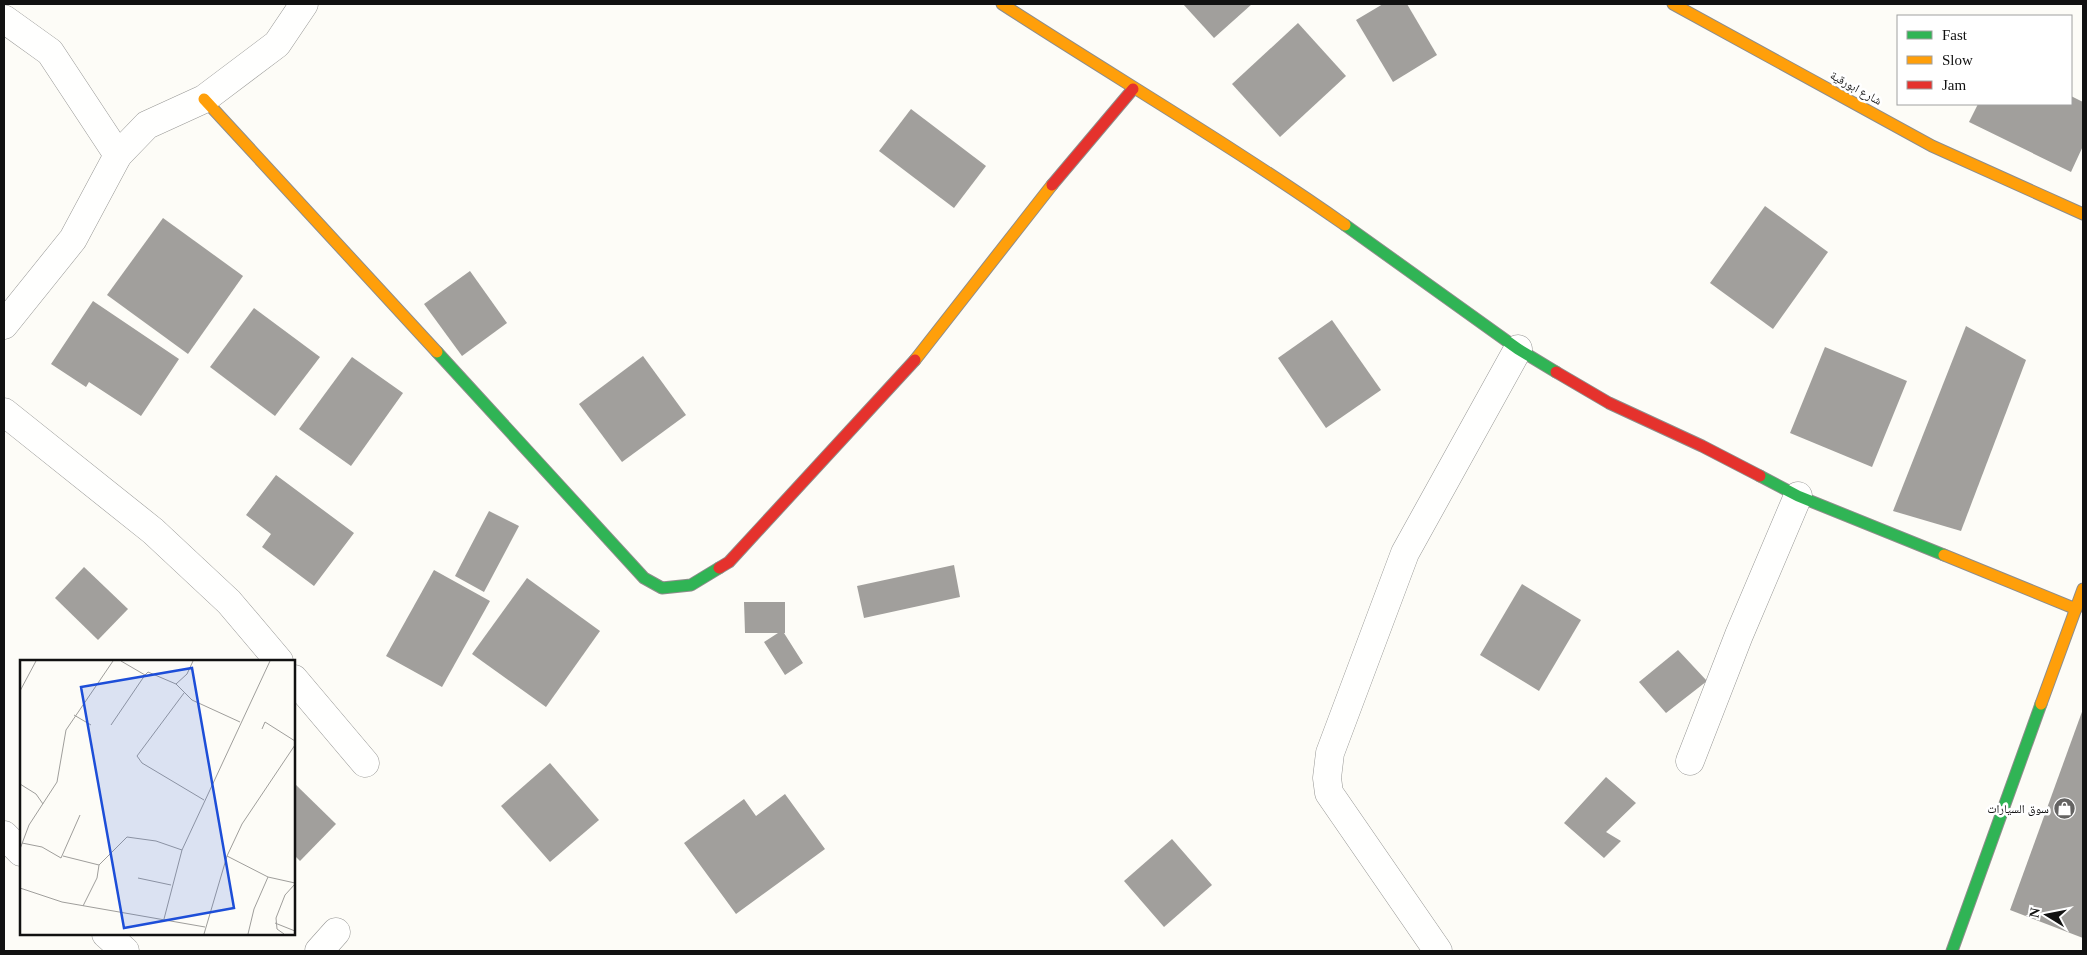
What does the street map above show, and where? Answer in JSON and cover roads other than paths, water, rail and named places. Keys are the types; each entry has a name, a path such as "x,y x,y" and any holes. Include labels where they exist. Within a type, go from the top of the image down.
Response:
{"street":[{"path":"4,325 73,239 118,155 147,125 204,98 277,44 304,4"},
{"path":"1002,4 1282,182 1420,277 1518,348 1610,403 1702,446 1798,496 2076,609"},
{"name":"شارع ابورقية","path":"1673,4 1932,146 2083,214"},
{"path":"4,20 50,52 118,155"},
{"path":"204,98 644,578 662,588 691,585 729,562 911,366 1036,204 1133,89"},
{"path":"1438,951 1329,793 1327,778 1329,761 1405,553 1518,348"},
{"path":"4,412 153,531 229,602 278,660"},
{"path":"1690,761 1739,635 1798,496"},
{"path":"1952,951 2083,589"},
{"path":"295,680 365,763"},
{"path":"4,836 20,851"},
{"path":"107,935 124,951"}],"place":[{"name":"سوق السيارات","path":"2065,809"}]}
